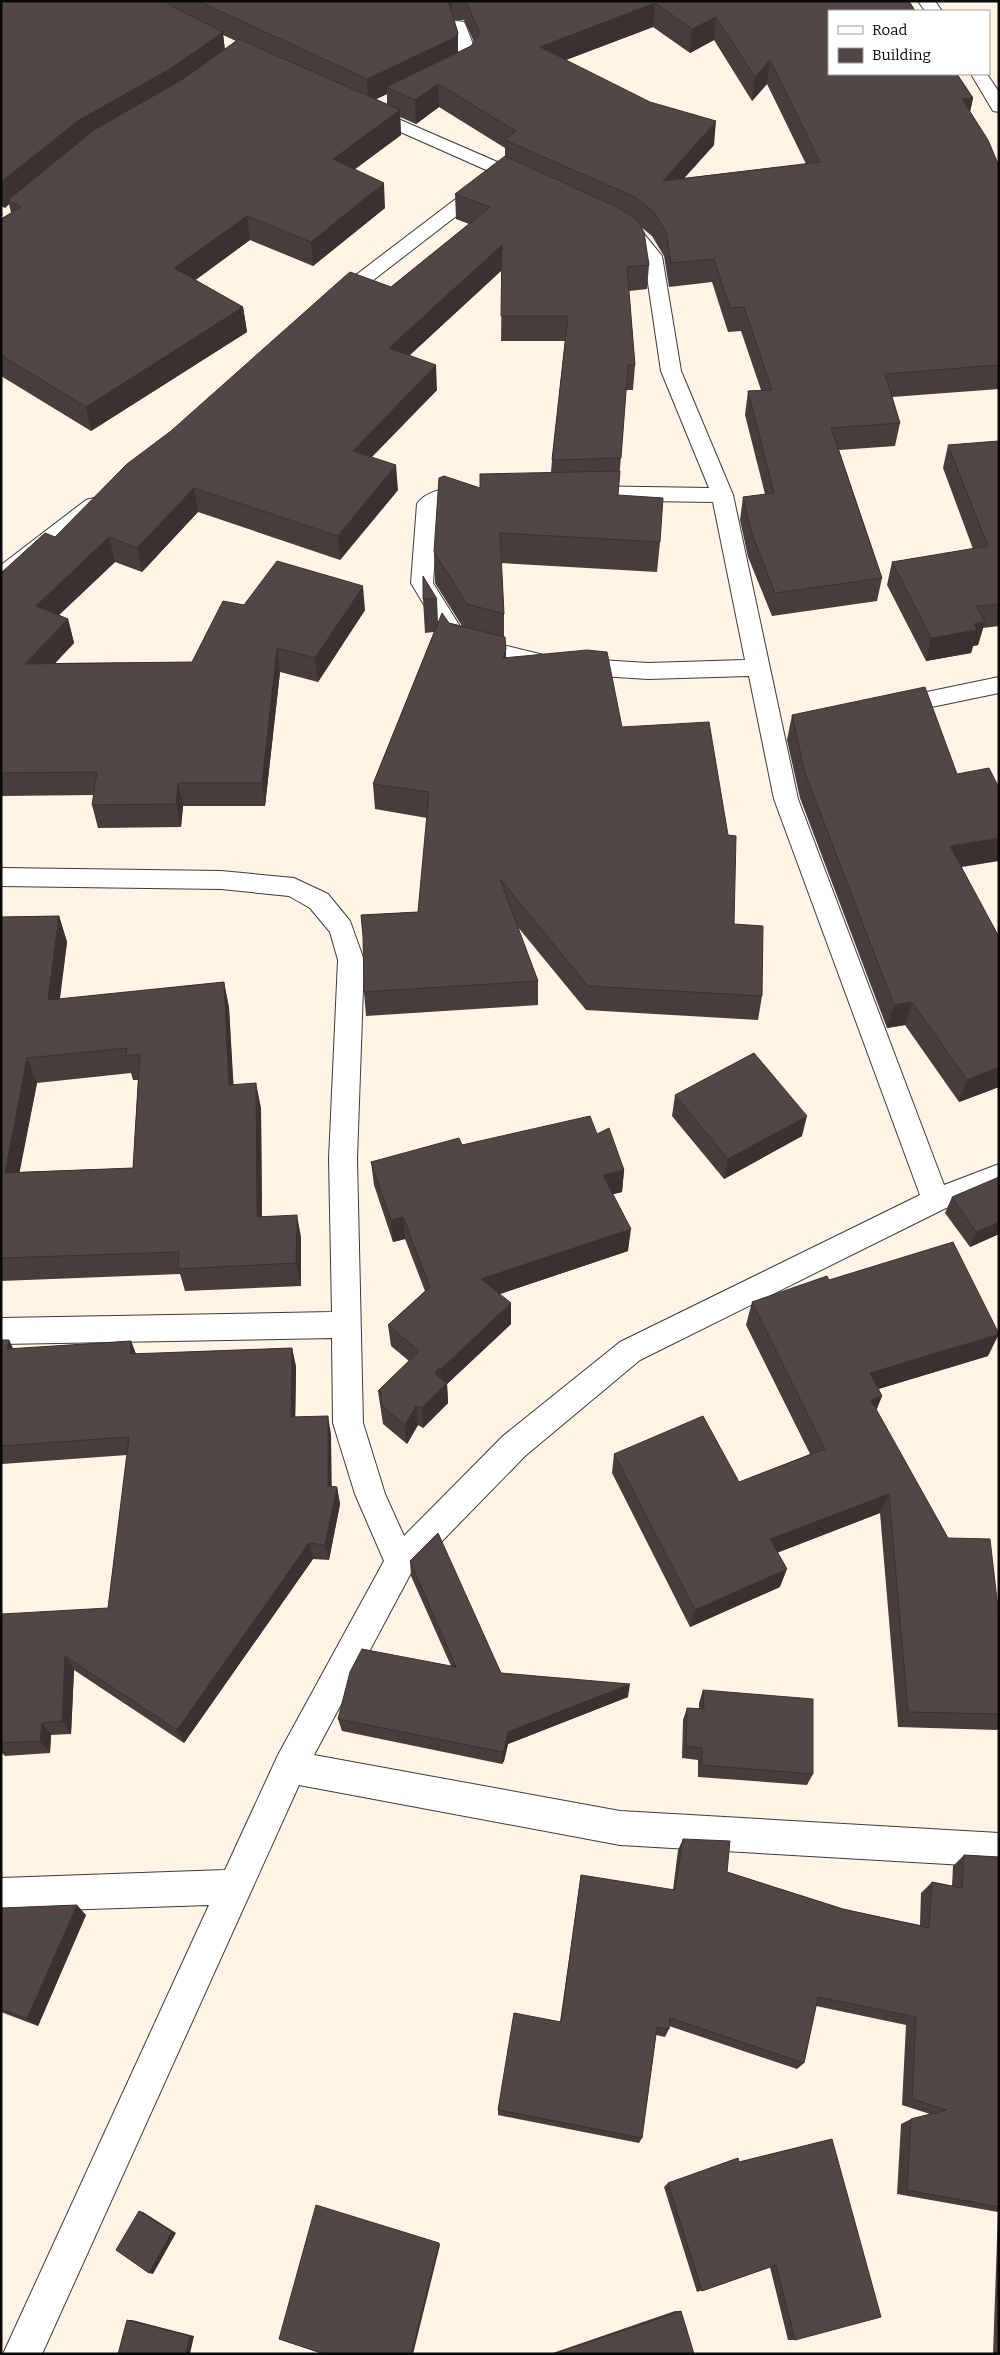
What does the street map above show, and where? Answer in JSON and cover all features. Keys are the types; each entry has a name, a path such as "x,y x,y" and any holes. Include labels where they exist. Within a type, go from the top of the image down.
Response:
{"street":[{"path":"430,82 464,65 469,57 458,26"},
{"path":"981,75 999,107"},
{"path":"369,111 386,103"},
{"path":"352,104 539,187"},
{"path":"322,310 504,172"},
{"path":"600,215 626,227 644,241 653,256 671,371 722,495 758,668 781,731 786,799 936,1200"},
{"path":"1,576 112,491"},
{"path":"563,493 722,495"},
{"path":"496,494 441,497 428,504 422,583 458,642 552,665 648,671 758,668"},
{"path":"872,712 999,685"},
{"path":"1,877 221,880 294,887 319,901 341,928 351,960 343,1159 348,1423 370,1494 400,1562"},
{"path":"22,2354 290,1767 400,1562 514,1446 630,1351 936,1200 999,1176"},
{"path":"1,1331 346,1324"},
{"path":"290,1767 620,1828 999,1850"},
{"path":"1,1896 235,1887"}],"building":[{"path":"1,1 165,1 173,7 223,32 170,69 79,120 1,182"},
{"path":"198,1 448,1 458,33 456,37 367,79"},
{"path":"466,1 909,1 914,10 828,10 828,75 958,75 973,98 962,99 988,140 999,166 999,365 885,374 900,423 831,428 882,578 775,593 752,534 743,497 774,493 748,391 772,390 744,307 730,308 714,259 671,263 666,232 654,212 635,197 505,140 516,131 438,84 415,100 386,87 471,46 480,33","holes":["655,3 692,29 716,17 755,77 770,60 820,162 663,181 716,121 650,102 540,47"]},
{"path":"239,39 400,110 333,159 384,183 311,242 247,216 174,268 243,307 86,407 1,355 1,219 21,207 8,200 94,130 183,79"},
{"path":"505,156 619,208 637,220 644,232 649,265 627,267 635,365 628,365 621,458 552,460 568,316 501,316 502,245 389,348 436,365 353,451 396,465 338,536 194,488 137,548 109,537 36,606 68,619 25,664 192,662 223,601 244,605 277,561 363,586 315,658 277,648 262,783 178,783 176,804 92,805 97,772 1,773 1,573 45,533 55,537 127,464 171,431 350,272 391,287 490,207 455,194"},
{"path":"999,441 999,604 976,606 985,622 974,624 977,630 931,638 892,562 988,546 948,445"},
{"path":"620,471 618,495 663,498 660,542 500,533 504,614 467,604 434,552 439,478 444,476 480,488 480,474"},
{"path":"423,576 437,599 423,599"},
{"path":"442,613 449,623 505,637 506,649 503,658 587,650 607,652 622,727 709,722 728,835 736,836 734,924 763,926 762,996 588,986 500,879 538,981 364,992 361,915 418,912 429,792 373,784"},
{"path":"925,687 957,774 989,768 999,788 999,838 950,846 999,937 999,1067 967,1080 912,1002 894,1005 805,773 792,715"},
{"path":"59,916 48,1000 224,982 229,1085 256,1083 257,1217 297,1215 296,1263 178,1269 179,1252 1,1258 1,917","holes":["127,1048 126,1056 140,1054 133,1168 5,1173 27,1058"]},
{"path":"754,1053 807,1116 728,1159 675,1095"},
{"path":"590,1116 597,1134 609,1128 624,1170 603,1175 631,1229 481,1279 511,1303 440,1370 439,1368 435,1374 447,1383 422,1408 416,1406 405,1425 381,1405 381,1392 378,1391 419,1351 388,1325 430,1287 403,1217 391,1220 371,1162 459,1138 462,1145"},
{"path":"999,1177 999,1222 976,1232 952,1197"},
{"path":"953,1242 999,1334 870,1373 882,1396 871,1400 948,1538 990,1539 999,1617 999,1714 908,1712 889,1494 770,1539 787,1569 695,1610 614,1454 703,1416 739,1482 825,1449 752,1302 827,1276 829,1280"},
{"path":"1,1340 9,1340 7,1349 131,1341 130,1354 292,1348 291,1417 328,1416 328,1486 337,1487 325,1545 309,1543 177,1730 65,1656 62,1721 42,1723 40,1741 1,1743 2,1614 108,1608 129,1437 1,1446"},
{"path":"438,1533 501,1673 630,1684 508,1732 502,1752 338,1719 350,1672 362,1649 456,1667 410,1561"},
{"path":"703,1690 813,1699 813,1774 702,1765 702,1748 686,1746 687,1708 704,1709"},
{"path":"683,1839 730,1841 727,1872 843,1909 929,1928 932,1882 962,1888 964,1855 999,1857 999,2207 907,2190 911,2119 946,2110 912,2099 916,2017 818,1997 804,2063 670,2018 669,2029 657,2027 642,2138 498,2110 514,2013 561,2022 581,1875 675,1890"},
{"path":"77,1905 27,2019 1,2009 1,1908"},
{"path":"832,2139 881,2317 795,2340 776,2265 702,2291 668,2183 738,2158 739,2162"},
{"path":"316,2205 439,2243 411,2354 324,2354 279,2339"},
{"path":"139,2211 172,2232 149,2273 116,2250"},
{"path":"681,2311 694,2354 553,2354"},
{"path":"127,2320 190,2336 186,2354 118,2354"}]}
